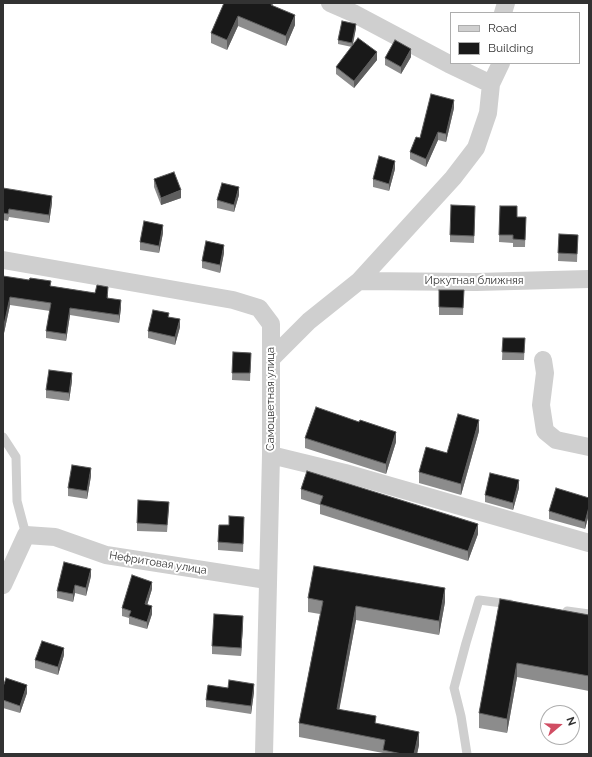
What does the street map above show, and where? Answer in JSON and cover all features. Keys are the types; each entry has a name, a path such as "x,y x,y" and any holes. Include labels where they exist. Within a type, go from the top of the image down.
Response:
{"street":[{"path":"330,3 353,13 449,64 491,84"},
{"path":"271,359 310,321 359,281 453,178 476,148 488,113 491,84 501,64"},
{"name":"Самоцветная улица","path":"3,260 233,300 259,308 271,324 271,455 264,754"},
{"name":"Иркутная ближняя","path":"359,281 476,282 589,279"},
{"path":"543,360 545,373 541,405 545,431 556,440 589,447"},
{"path":"271,455 345,473 589,543"},
{"path":"3,585 26,535"},
{"name":"Нефритовая улица","path":"26,535 55,537 106,555 267,580"}],"lane":[{"path":"3,437 16,457 17,501 26,535"},
{"path":"466,754 461,716 454,688 479,600 518,605"},
{"path":"558,610 589,614"}],"building":[{"path":"224,3 272,3 271,5 295,15 286,36 238,16 227,40 211,33"},
{"path":"342,21 356,24 352,43 338,40"},
{"path":"358,38 377,52 354,81 336,67"},
{"path":"395,40 411,49 401,67 385,58"},
{"path":"431,94 454,100 446,134 438,132 426,159 410,152 416,137 420,138"},
{"path":"379,156 395,161 389,184 373,179"},
{"path":"174,172 181,190 161,198 154,179"},
{"path":"222,183 239,187 234,205 217,200"},
{"path":"3,188 52,196 49,215 9,209 8,214 3,213"},
{"path":"451,205 475,206 474,236 450,235"},
{"path":"500,206 517,206 517,217 526,217 525,240 513,239 513,235 499,235"},
{"path":"144,221 163,225 159,246 140,242"},
{"path":"559,234 578,235 577,254 558,253"},
{"path":"206,241 224,245 220,265 202,261"},
{"path":"3,276 29,280 30,278 51,281 50,286 95,293 97,285 108,287 107,298 121,300 119,315 70,308 66,334 46,331 51,303 10,297 3,325"},
{"path":"439,290 464,290 463,308 439,307"},
{"path":"153,310 169,313 168,317 180,319 175,337 148,331"},
{"path":"503,338 525,338 524,353 502,352"},
{"path":"233,352 251,353 250,373 232,373"},
{"path":"49,370 72,373 69,393 46,390"},
{"path":"316,407 359,422 360,420 396,432 386,464 305,438"},
{"path":"458,414 479,420 461,484 419,472 426,447 447,453"},
{"path":"72,465 91,468 87,491 68,488"},
{"path":"307,471 478,524 468,551 320,504 323,496 301,489"},
{"path":"490,473 519,480 513,503 485,495"},
{"path":"556,488 589,498 589,507 585,522 549,511"},
{"path":"138,500 169,502 167,525 137,523"},
{"path":"229,516 244,517 243,544 218,542 219,525 229,525"},
{"path":"64,562 91,569 86,588 75,585 73,594 57,591"},
{"path":"314,566 445,588 439,621 356,606 337,709 376,716 375,723 419,732 414,754 402,754 383,750 385,740 299,723 323,601 308,598"},
{"path":"132,575 152,582 145,604 152,606 147,622 129,616 131,611 122,608"},
{"path":"500,599 589,615 589,676 517,663 507,719 479,713"},
{"path":"214,614 243,616 241,648 212,646"},
{"path":"42,641 64,648 58,667 35,660"},
{"path":"6,678 27,685 20,706 3,700 3,687"},
{"path":"229,680 254,684 251,706 206,700 208,685 228,688"}]}
